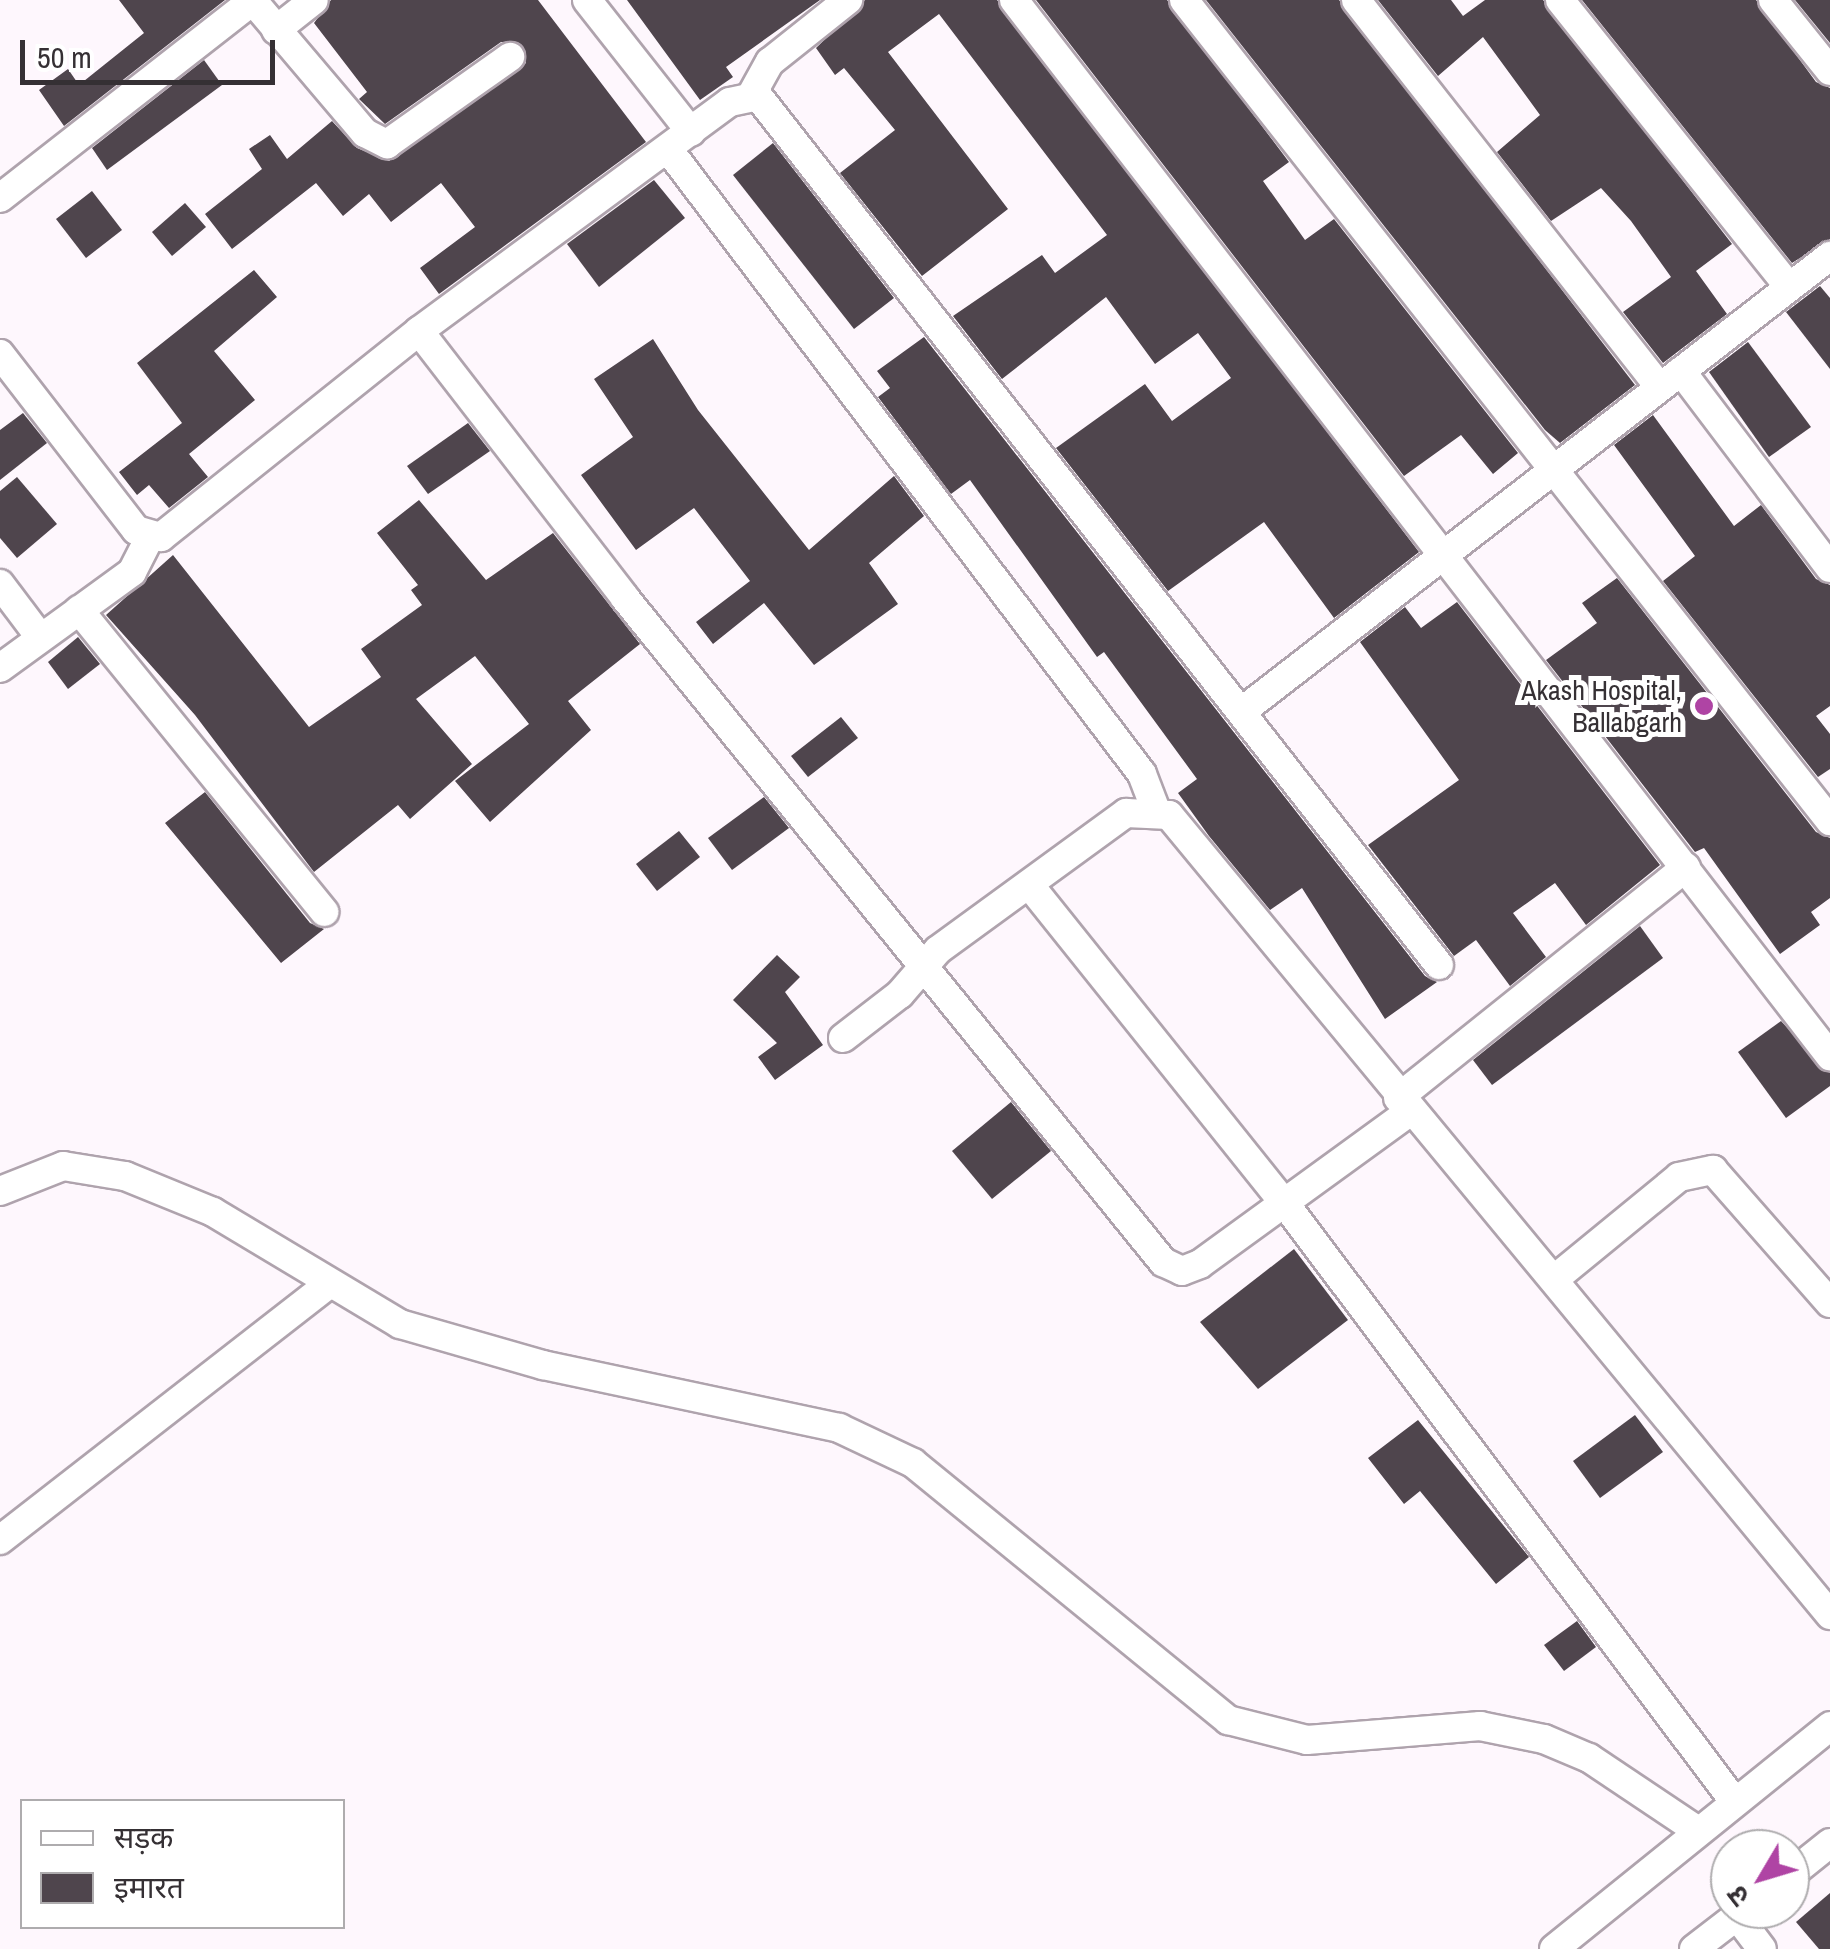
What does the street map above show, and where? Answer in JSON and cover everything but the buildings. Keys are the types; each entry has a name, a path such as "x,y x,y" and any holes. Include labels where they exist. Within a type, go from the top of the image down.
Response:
{"street":[{"path":"276,30 314,0"},
{"path":"587,0 691,132"},
{"path":"0,668 132,572 150,537 188,523 420,331 691,132 752,94 770,62 848,0"},
{"path":"1014,0 1447,552 1830,1056"},
{"path":"1184,0 1830,821"},
{"path":"1356,0 1830,568"},
{"path":"1560,0 1789,288"},
{"path":"1774,0 1830,71"},
{"path":"0,198 253,1 365,133 387,144 510,56"},
{"path":"752,94 767,104 1439,965"},
{"path":"668,149 1142,774 1156,810 1181,826 1404,1105 1557,1278 1830,1616"},
{"path":"1241,712 1830,256"},
{"path":"420,331 920,966 1172,1268 1200,1264 1283,1201 1404,1105 1686,867"},
{"path":"0,354 136,530 150,537"},
{"path":"0,584 40,637"},
{"path":"79,610 324,912"},
{"path":"843,1038 900,994 920,966 1126,814 1156,810"},
{"path":"1031,887 1283,1201 1734,1802"},
{"path":"0,1192 63,1166 126,1176 213,1212 400,1324 482,1350 776,1412 884,1447 1228,1720 1307,1740 1480,1726 1544,1739 1589,1758 1698,1831"},
{"path":"1557,1278 1679,1178 1713,1170 1830,1303"},
{"path":"0,1540 328,1284"},
{"path":"1554,1949 1830,1726"},
{"path":"1810,1860 1830,1844"},
{"path":"1694,1949 1721,1929"}],"place":[{"name":"Akash Hospital, Ballabgarh","path":"1704,706"}]}
